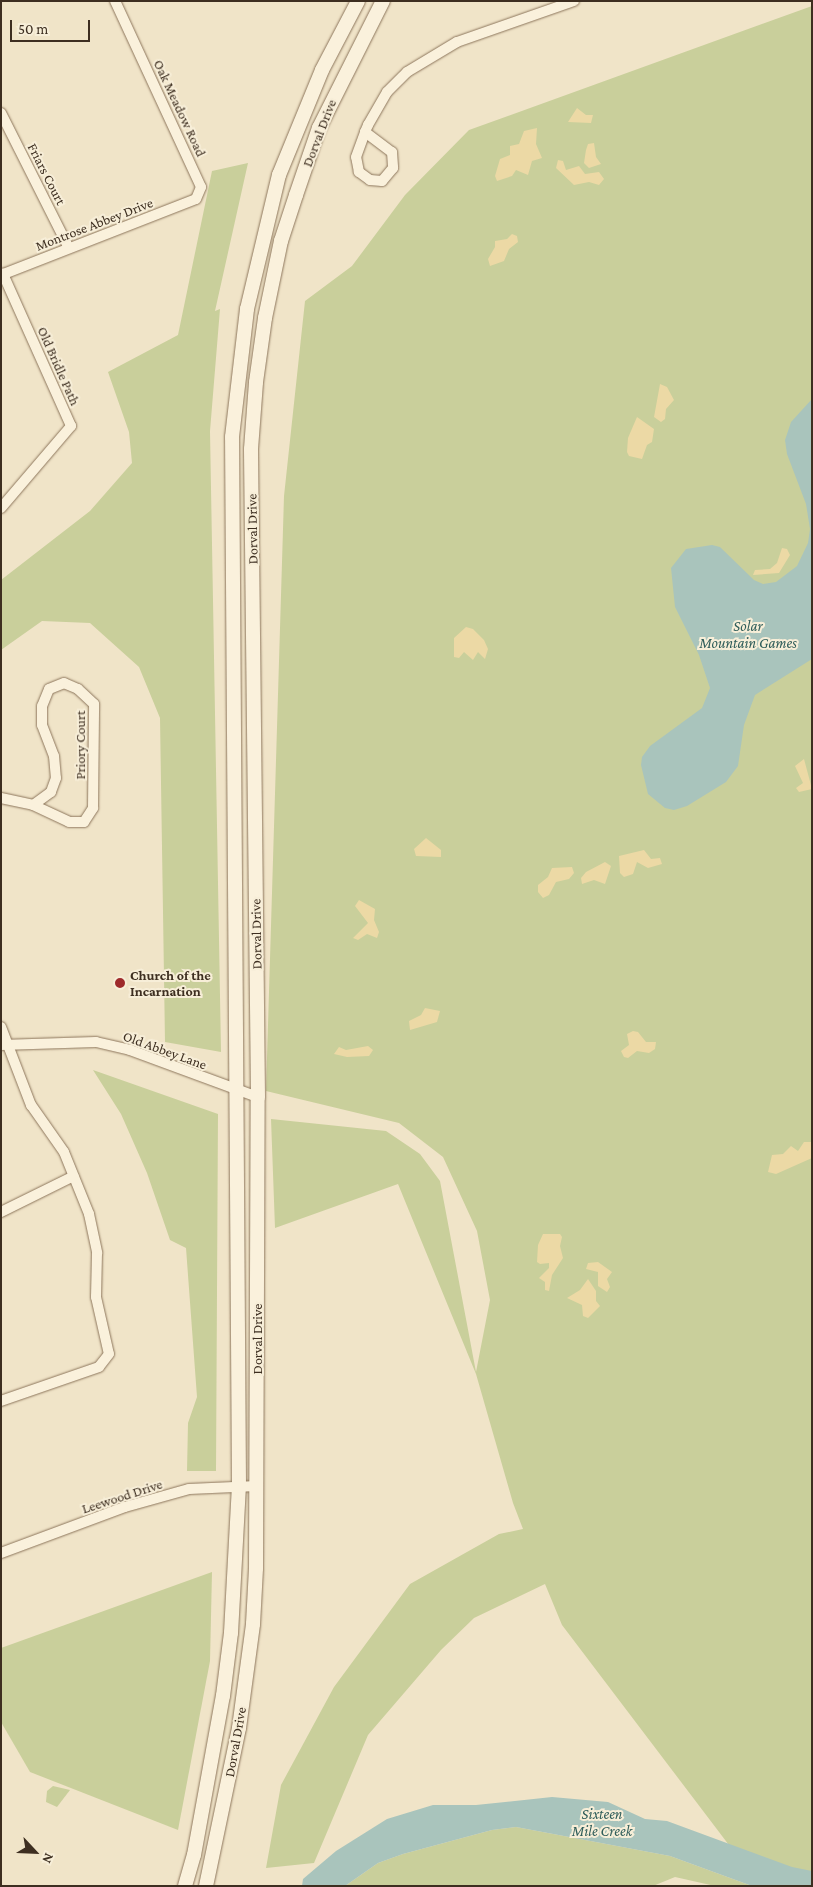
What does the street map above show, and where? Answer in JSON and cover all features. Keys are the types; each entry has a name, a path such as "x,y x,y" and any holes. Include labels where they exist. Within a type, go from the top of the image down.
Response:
{"main road":[{"name":"Dorval Drive","path":"185,1886 194,1855 223,1696 231,1633 239,1486 232,437 238,363 261,239 279,176 322,70 358,1"},
{"name":"Dorval Drive","path":"206,1886 237,1737 254,1624 257,1486 258,1097 251,459 256,382 265,318 281,241 296,195 319,128 338,85 384,1"}],"street":[{"name":"Oak Meadow Road","path":"115,1 201,187 196,199"},
{"path":"365,132 392,152 393,168 382,181 370,180 359,172 356,157 365,132 387,92 415,67 456,42 574,1"},
{"name":"Friars Court","path":"1,113 69,248"},
{"name":"Montrose Abbey Drive","path":"2,274 196,199"},
{"name":"Old Bridle Path","path":"1,508 71,426 2,274"},
{"name":"Priory Court","path":"1,798 33,805 69,822 84,822 94,808 94,704 78,689 64,683 49,689 42,706 42,724 54,756 56,778 51,792 33,805"},
{"path":"1,1027 4,1044 31,1105 60,1145 74,1176 96,1244 96,1297 109,1354 99,1367 1,1401"},
{"name":"Old Abbey Lane","path":"4,1044 96,1042 130,1050 258,1097"},
{"path":"1,1212 74,1176"},
{"name":"Leewood Drive","path":"1,1553 125,1507 180,1492 257,1486"}],"green space":[{"path":"812,6 812,1886 760,1886 562,1625 545,1584 474,1618 441,1650 368,1735 314,1863 266,1868 281,1785 334,1687 410,1584 499,1534 523,1529 513,1503 476,1374 398,1184 275,1228 271,1119 386,1131 420,1154 440,1181 476,1372 490,1300 477,1231 443,1157 399,1123 266,1091 284,496 305,301 352,266 405,195 469,130"},
{"path":"248,163 215,311 220,309 210,431 221,1052 165,1042 160,718 139,667 90,623 42,621 1,650 1,580 90,511 132,463 129,432 108,372 178,335 212,171"},
{"path":"93,1070 218,1114 216,1471 187,1471 188,1423 197,1397 186,1248 170,1240 147,1173 121,1114"},
{"path":"212,1572 210,1661 178,1830 30,1772 1,1722 1,1648"},
{"path":"53,1786 70,1790 57,1807 46,1802 47,1791"},
{"path":"516,1827 670,1856 752,1886 715,1886 675,1877 653,1886 345,1886 378,1863 403,1854 492,1830"}],"sand":[{"path":"577,108 586,115 593,115 591,123 568,122"},
{"path":"537,128 536,144 542,158 532,161 528,175 516,170 512,176 497,181 495,176 500,159 510,155 510,146 519,144 524,131"},
{"path":"594,143 596,157 601,164 589,168 584,163 586,150 588,144"},
{"path":"558,160 563,161 566,170 579,166 585,174 599,172 604,179 599,185 589,182 574,185 556,168"},
{"path":"512,234 517,236 518,242 509,249 504,261 490,266 488,259 495,247 495,241 507,239"},
{"path":"660,384 667,387 674,400 666,409 665,419 661,422 654,417"},
{"path":"637,417 654,429 652,442 647,445 642,459 629,456 627,452 628,438"},
{"path":"782,548 787,549 790,555 779,573 753,575 755,570 770,569 777,563"},
{"path":"466,627 473,629 484,640 488,649 485,659 478,652 473,660 464,652 459,658 454,657 454,638"},
{"path":"804,759 812,789 799,792 796,788 803,783 795,766"},
{"path":"426,838 441,850 441,857 416,856 414,849"},
{"path":"644,850 651,859 660,858 662,864 648,868 637,862 633,874 624,877 620,873 619,856"},
{"path":"605,862 611,866 605,884 594,880 582,884 581,878 586,872"},
{"path":"572,867 574,873 569,879 556,882 549,895 543,898 538,892 538,885 548,877 552,868"},
{"path":"359,900 375,909 374,920 379,932 377,938 367,934 358,940 353,938 368,923 355,906"},
{"path":"425,1008 440,1011 437,1022 410,1030 409,1021 421,1015"},
{"path":"633,1031 638,1032 646,1042 656,1042 655,1049 649,1053 637,1051 628,1058 624,1057 621,1051 629,1045 627,1034"},
{"path":"368,1046 373,1050 369,1056 347,1057 334,1054 339,1047 346,1050"},
{"path":"804,1142 812,1142 812,1158 776,1174 768,1172 772,1155 783,1154 791,1146 798,1151"},
{"path":"543,1234 560,1234 562,1237 560,1246 563,1258 552,1275 549,1291 545,1290 545,1282 539,1278 549,1268 549,1263 540,1264 537,1262 538,1245"},
{"path":"598,1262 612,1272 607,1279 610,1287 607,1292 598,1286 598,1272 586,1269 588,1263"},
{"path":"588,1279 596,1291 596,1301 600,1306 588,1318 583,1316 582,1305 567,1298 580,1290"}],"water":[{"name":"Solar Mountain Games","path":"812,399 812,659 755,695 744,725 738,766 726,782 687,806 674,810 665,808 648,794 641,765 642,757 650,746 702,708 710,688 699,655 675,607 671,568 686,549 712,545 720,547 754,580 763,584 776,582 797,566 808,543 810,529 806,504 787,454 785,440 791,422"},
{"name":"Sixteen Mile Creek","path":"552,1797 608,1802 645,1819 667,1821 792,1867 812,1871 812,1886 752,1886 670,1856 516,1827 492,1830 403,1854 378,1863 345,1886 302,1886 303,1879 336,1851 387,1819 433,1805 476,1805"}],"place":[{"name":"Church of the Incarnation","path":"120,983"}]}
